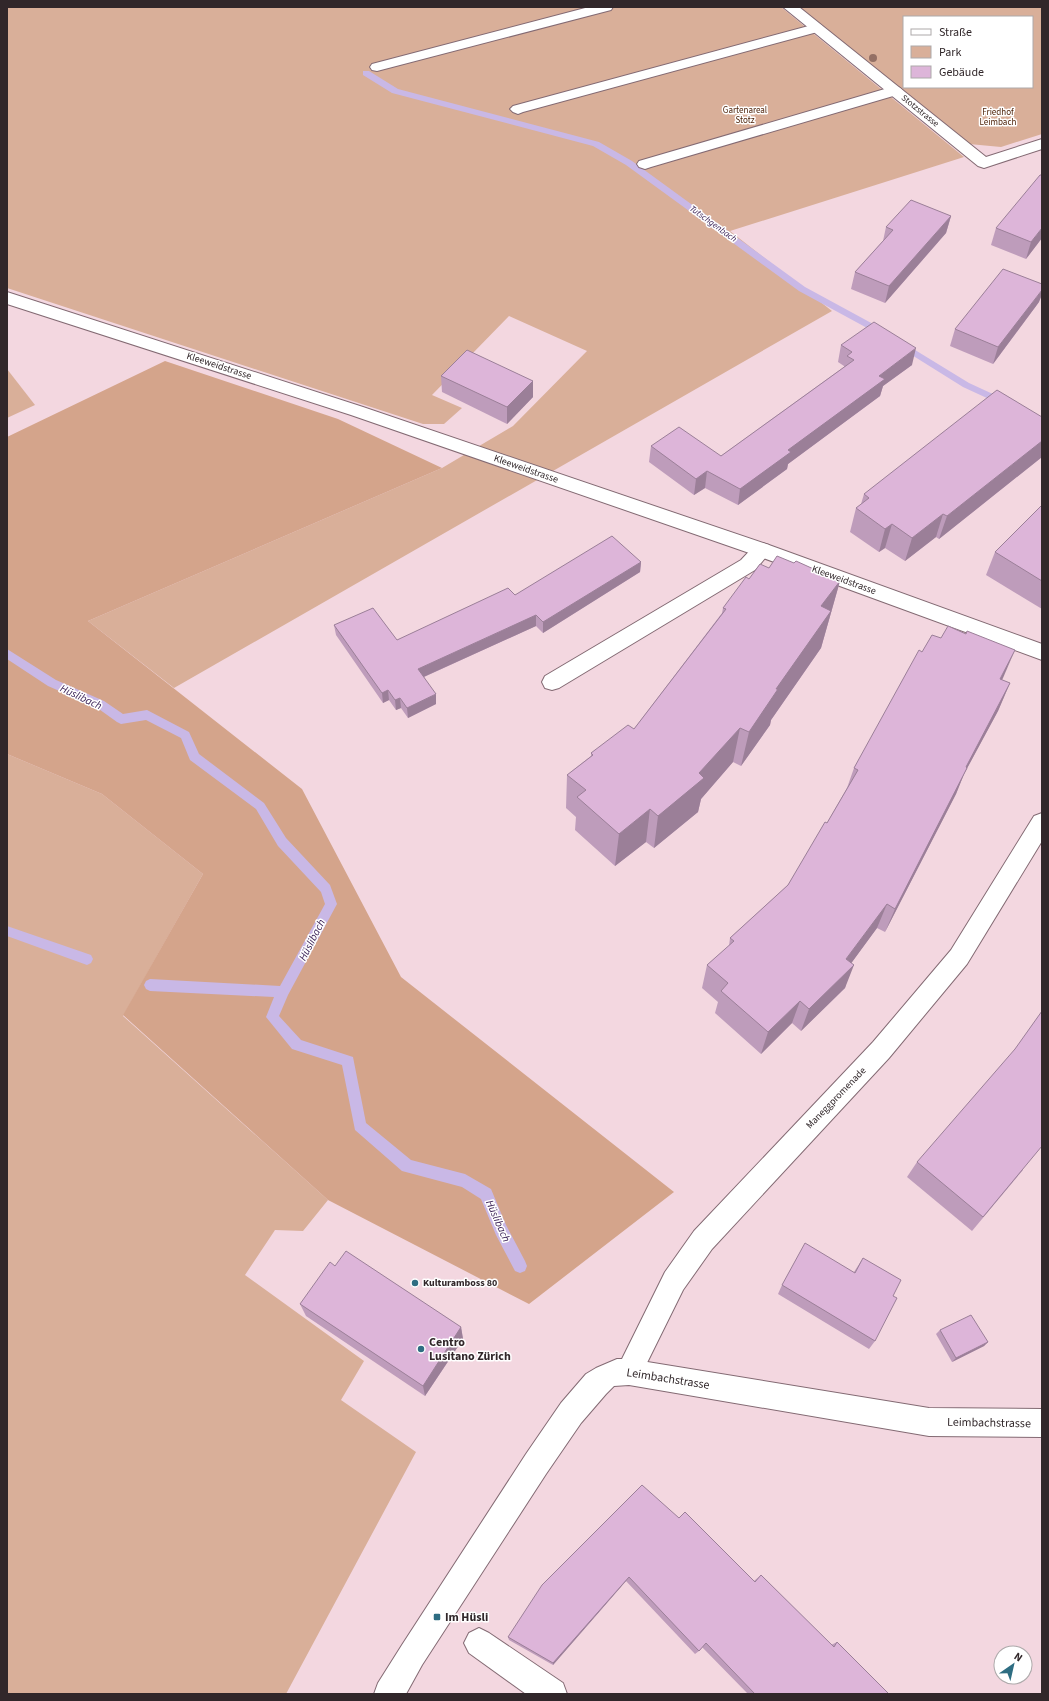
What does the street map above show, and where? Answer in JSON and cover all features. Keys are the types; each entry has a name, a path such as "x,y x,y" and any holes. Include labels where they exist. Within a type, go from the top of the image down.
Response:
{"street":[{"path":"377,67 606,7"},
{"name":"Stotzstrasse","path":"790,7 984,163 1042,144"},
{"path":"518,110 816,28"},
{"path":"645,164 895,91"},
{"name":"Kleeweidstrasse","path":"7,298 357,411 762,550 1042,652"},
{"path":"552,682 748,565 762,550"},
{"name":"Maneggpromenade","path":"629,1372 674,1281 703,1240 881,1050 959,957 1042,822"},
{"name":"Leimbachstrasse","path":"389,1694 412,1655 527,1477 571,1413 596,1384 605,1377 617,1372 629,1372 929,1422 1042,1423"},
{"path":"479,1643 552,1694"}],"green space":[{"name":"Gartenareal Stotz","path":"7,7 781,7 964,157 730,231 832,311 174,688 88,621 442,468 513,426 587,351 509,316 432,395 462,408 444,424 423,424 7,288"},
{"name":"Friedhof Leimbach","path":"799,7 1042,7 1042,134 1001,147 969,144"},
{"path":"7,369 35,405 7,418"},
{"path":"7,754 102,794 203,874 123,1016 328,1200 303,1231 275,1230 245,1275 364,1361 341,1400 416,1452 286,1694 7,1694"}],"shaded area":[{"path":"165,361 338,419 442,468 88,621 302,789 401,977 674,1192 529,1304 328,1200 123,1015 203,874 102,794 7,754 7,437"}],"building":[{"path":"1040,175 1042,175 1042,228 1031,242 996,228"},
{"path":"911,200 951,216 889,286 855,272 893,230 886,227"},
{"path":"1003,269 1042,284 1042,290 998,347 955,329"},
{"path":"874,322 916,348 879,376 885,379 788,450 791,452 740,489 707,471 696,479 651,446 679,427 721,456 854,360 847,356 852,352 841,345"},
{"path":"467,350 533,381 507,407 441,376"},
{"path":"997,390 1042,417 1042,441 947,516 943,514 912,538 892,524 885,529 856,508 869,498 864,494"},
{"path":"1042,505 1042,581 995,552"},
{"path":"612,536 641,562 543,622 536,615 418,669 436,694 407,708 400,698 395,700 388,690 382,693 334,625 373,608 397,640 508,588 515,595"},
{"path":"777,556 794,563 796,561 840,581 821,606 831,611 776,689 778,689 749,732 740,728 699,773 704,778 658,816 650,809 619,834 577,797 586,790 567,775 593,755 591,753 628,725 634,729 726,609 723,608 746,577 749,579 760,564 769,568"},
{"path":"948,626 966,634 967,631 1015,650 1000,679 1010,683 895,909 887,904 846,959 854,965 809,1009 800,1001 768,1032 721,991 728,983 707,965 734,941 730,938 788,885 858,770 854,768 919,650 922,652 932,635 941,638"},
{"path":"1042,1011 1042,1146 983,1217 917,1162 1015,1049"},
{"path":"805,1243 855,1273 863,1258 901,1280 893,1296 897,1298 875,1341 782,1285"},
{"path":"346,1251 461,1327 423,1386 300,1304 330,1262 335,1266"},
{"path":"971,1315 988,1342 956,1358 940,1330"},
{"path":"642,1485 679,1518 685,1512 755,1582 761,1575 834,1647 837,1642 889,1694 755,1694 706,1643 699,1651 629,1577 553,1663 508,1637 542,1585"}],"waterway":[{"name":"Tutschgenbach","path":"366,73 395,91 596,144 629,163 802,289 883,333"},
{"name":"Tutschgenbach","path":"902,345 966,385 1005,403"},
{"name":"Hüslibach","path":"7,653 52,683 100,704 121,719 147,715 185,735 194,757 260,806 282,842 326,889 331,904 283,992"},
{"path":"7,931 87,959"},
{"path":"150,985 283,992"},
{"name":"Hüslibach","path":"283,992 272,1017 297,1045 348,1061 360,1126 407,1166 465,1181 486,1194 501,1230 520,1266"}],"place":[{"name":"Kulturamboss 80","path":"415,1283"},
{"name":"Centro Lusitano Zürich","path":"421,1349"},
{"name":"Im Hüsli","path":"437,1617"}]}
